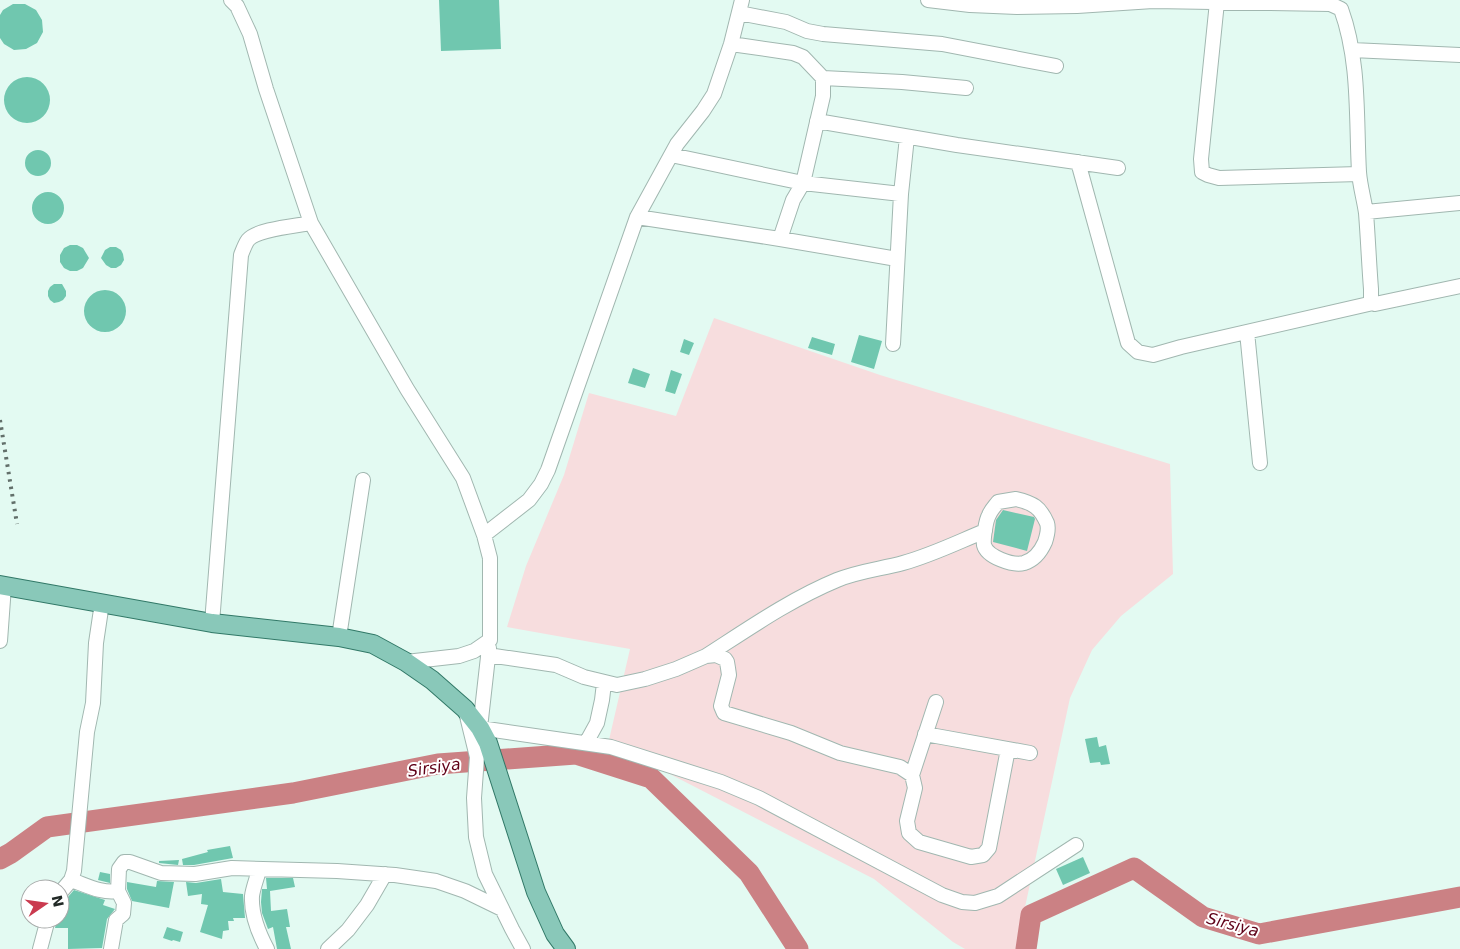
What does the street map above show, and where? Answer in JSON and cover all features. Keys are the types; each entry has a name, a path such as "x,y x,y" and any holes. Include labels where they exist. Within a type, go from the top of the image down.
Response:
{"main road":[{"path":"2,585 212,623 339,637 374,644 406,662 432,680 465,709 482,743 536,892 555,934 566,949"}],"street":[{"path":"928,0 970,5 1076,6 1153,0 1330,2 1341,10 1347,24 1352,50 1360,174 1366,212 1372,303"},
{"path":"235,2 250,34 269,98 311,223 407,389 463,478 484,535 490,558 490,640 482,743 474,798 476,837 485,874 523,949"},
{"path":"1217,2 1201,159 1202,172 1208,176 1218,178 1360,174"},
{"path":"484,535 529,500 541,484 548,470 637,217 671,155 714,94 731,44 740,6 807,31 942,44 1056,66"},
{"path":"731,44 793,53 803,57 823,78 902,82 966,88"},
{"path":"1352,50 1460,55"},
{"path":"780,239 793,200 803,183 822,96 823,78"},
{"path":"817,121 907,137 1118,168"},
{"path":"892,344 900,194 907,137"},
{"path":"671,155 803,183 900,194"},
{"path":"1078,162 1128,343 1138,352 1152,355 1372,303 1460,286"},
{"path":"1366,212 1460,204"},
{"path":"637,217 780,239 897,260"},
{"path":"212,623 241,255 247,241 261,232 311,223"},
{"path":"1247,332 1260,463"},
{"path":"339,637 363,480"},
{"path":"1016,499 1029,502 1042,512 1049,528 1046,541 1038,555 1024,563 1004,562 989,553 984,545 985,531 988,516 998,502 1016,499"},
{"path":"488,655 556,665 584,677 617,685 645,679 676,669 706,656 807,594 838,580 930,554 985,531"},
{"path":"0,640 2,585"},
{"path":"70,879 72,876 87,732 93,703 96,643 102,603"},
{"path":"406,662 458,656 474,651 490,640"},
{"path":"706,656 716,655 727,662 729,675 721,706 724,714 791,733 840,753 900,767 912,775"},
{"path":"586,743 597,723 604,683"},
{"path":"936,702 912,775 915,788 907,821 909,833 919,842 971,857 983,855 989,848 1008,749"},
{"path":"465,709 482,743"},
{"path":"925,734 1030,753"},
{"path":"482,743 586,743 611,747 720,782 759,798 942,895 962,902 975,903 998,896 1076,845"},
{"path":"111,949 116,920 123,914 124,903 118,891 119,869 124,862 130,862 160,873 195,874 232,868 385,874 436,881 464,891 502,909"},
{"path":"259,870 252,897 259,935 267,949"},
{"path":"328,949 348,930 367,905 385,874"},
{"path":"72,876 97,889 112,892 118,891"},
{"path":"40,949 45,929"}],"shaded area":[{"path":"714,318 880,375 1170,464 1173,574 1121,616 1092,650 1070,698 1016,949 965,949 953,942 874,879 664,771 609,740 630,649 507,627 526,566 564,475 589,393 676,416"}],"building":[{"path":"439,0 499,0 501,49 441,51"},
{"path":"13,4 25,4 36,10 42,20 43,32 37,43 26,49 14,50 4,44 0,38 0,15 3,10"},
{"path":"22,77 32,77 46,87 50,100 46,113 40,119 32,123 22,123 8,113 4,105 4,95 14,81"},
{"path":"38,150 47,154 51,163 47,172 38,176 29,172 25,163 29,154"},
{"path":"48,192 59,197 64,208 59,219 48,224 37,219 32,208 37,197"},
{"path":"70,245 77,245 83,248 89,258 83,268 77,271 70,271 64,268 60,262 60,255 64,248"},
{"path":"110,247 116,247 123,254 124,260 116,268 106,265 101,258 105,250"},
{"path":"54,284 62,284 66,291 66,296 63,300 54,303 48,296 48,291"},
{"path":"109,290 117,293 123,299 126,311 123,323 117,329 101,332 93,329 87,323 84,307 87,299 93,293"},
{"path":"859,335 882,341 874,369 851,362"},
{"path":"812,337 835,344 832,355 808,348"},
{"path":"684,339 694,343 689,355 680,352"},
{"path":"633,368 650,374 645,388 628,383"},
{"path":"671,370 682,374 675,394 665,391"},
{"path":"1003,510 1034,517 1027,551 993,542 996,520"},
{"path":"1097,737 1099,747 1106,745 1110,764 1090,763 1085,739"},
{"path":"230,846 233,858 194,865 183,865 182,859 208,852 207,850"},
{"path":"1083,857 1090,873 1063,885 1056,869"},
{"path":"179,860 178,865 159,863 159,861"},
{"path":"100,872 110,874 110,883 98,880"},
{"path":"266,878 293,878 295,887 270,891 271,911 287,909 290,927 286,927 291,949 277,949 273,927 268,929 262,913 262,889 267,889"},
{"path":"221,879 223,892 243,894 245,918 233,918 234,921 228,921 229,930 223,931 222,939 200,932 208,905 201,904 202,894 188,896 186,882 196,883"},
{"path":"157,881 174,882 169,908 132,901 127,889 127,882 156,887"},
{"path":"74,890 105,900 103,905 115,909 107,919 102,948 68,949 70,895"},
{"path":"167,927 183,932 180,942 163,938"}],"waterway":[{"name":"Sirsiya","path":"0,859 47,827 293,793 438,764 576,754 651,778 749,873 798,949"},
{"name":"Sirsiya","path":"1026,949 1031,915 1134,868 1203,917 1259,934 1460,897"}],"railway":[{"path":"0,420 17,524"}]}
